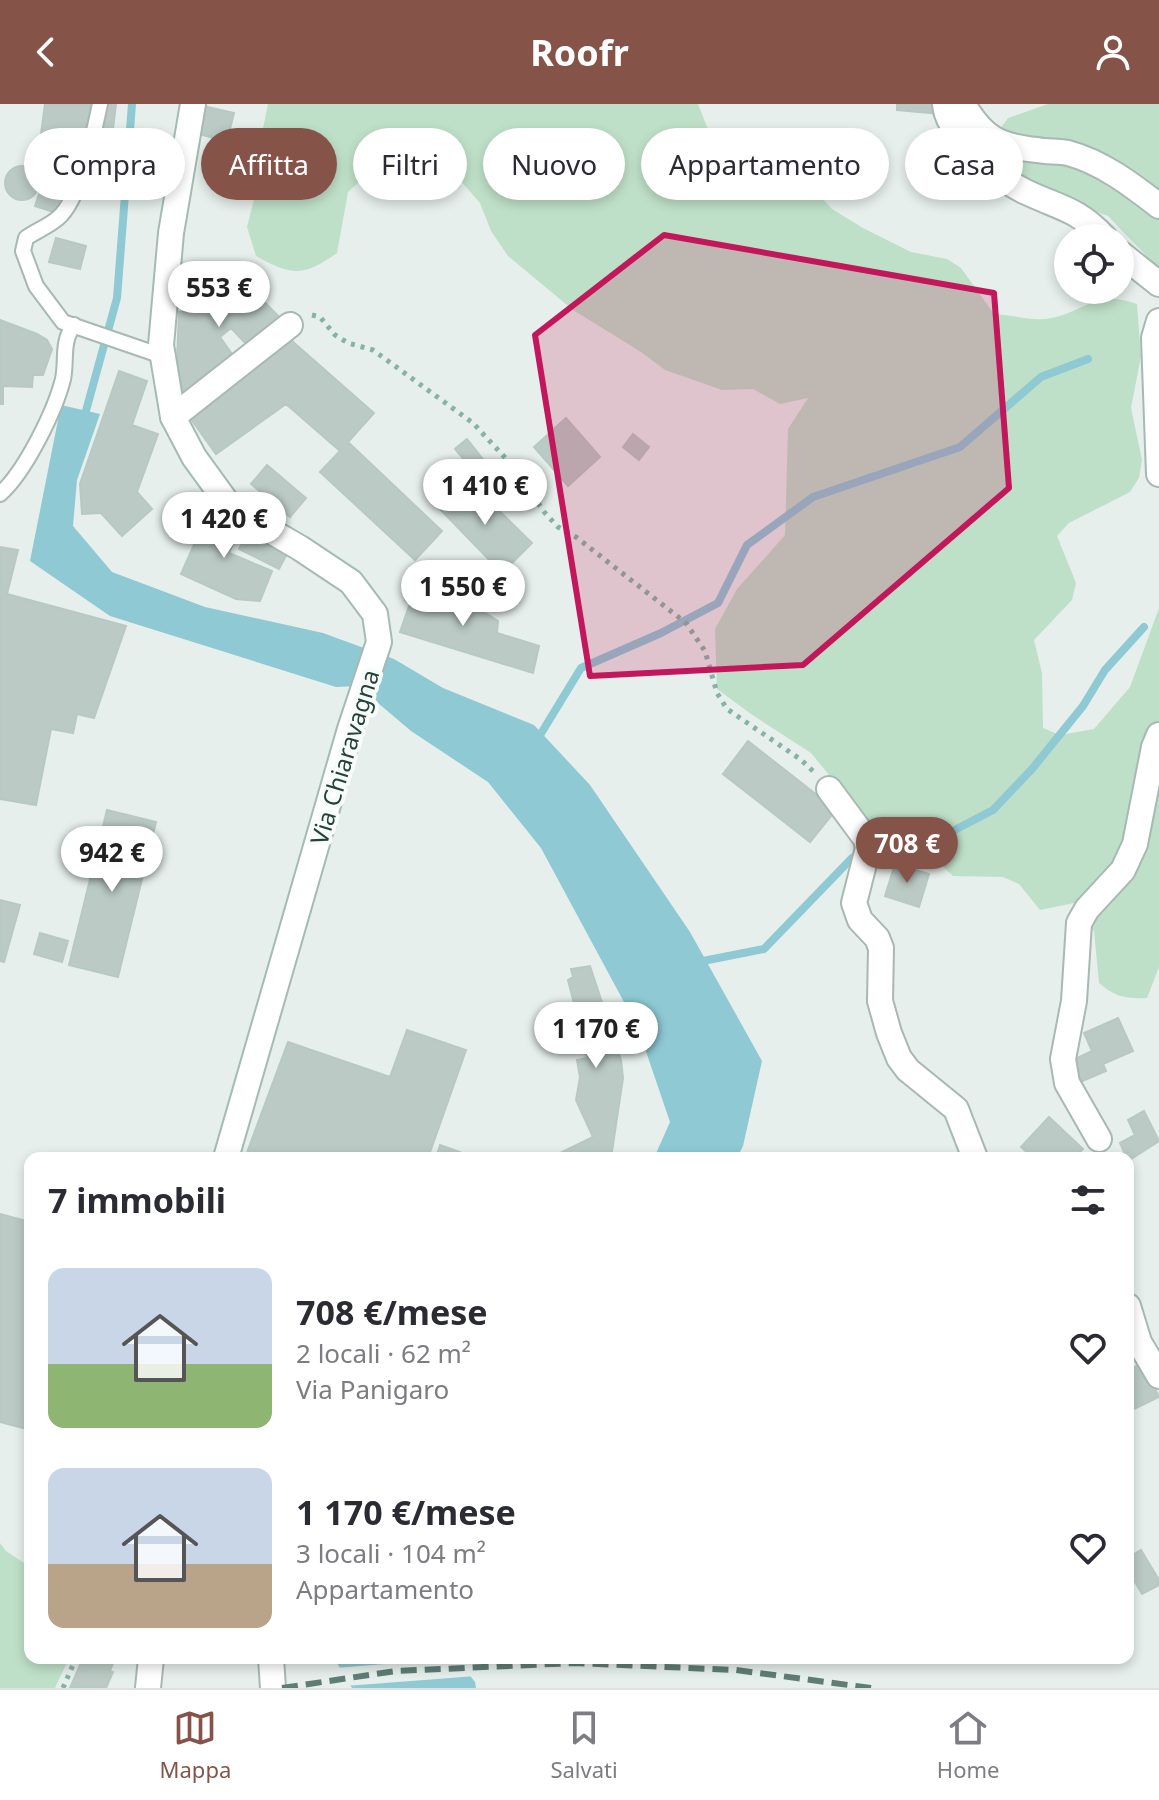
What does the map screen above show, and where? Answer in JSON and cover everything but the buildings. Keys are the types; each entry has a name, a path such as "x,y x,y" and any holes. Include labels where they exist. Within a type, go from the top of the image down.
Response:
{"street":[{"name":"Via Chiaravagna","path":"193,104 171,233 161,345 154,353 173,417 194,457 231,508 351,582 375,614 379,642 228,1152"},
{"path":"945,104 950,122 982,162 1026,192 1068,208 1092,224"},
{"path":"963,104 977,129 999,142 1033,150 1068,153 1121,177 1159,206"},
{"path":"1134,263 1159,284"},
{"path":"1159,321 1154,338 1159,474"},
{"path":"173,417 290,325"},
{"path":"1100,1148 1067,1083 1063,1059 1074,1001 1079,923 1087,909 1123,870 1135,844 1159,735"},
{"path":"829,789 866,839 868,848 854,903 860,920 877,938 881,948 880,1001 899,1058 908,1070 956,1109 973,1152"},
{"path":"1134,1326 1139,1342 1159,1376"},
{"path":"148,1688 150,1664"},
{"path":"271,1664 273,1688"}],"lane":[{"path":"100,104 89,154 67,209 59,218 26,238 23,251 36,286 63,322 154,353"},
{"path":"0,494 33,450 60,389 64,376 65,343 74,325"}],"path":[{"path":"290,325 311,315 320,317 335,335 348,343 373,350 473,423 510,463 558,527 576,537 686,623 705,651 717,693 727,709 800,759 829,789"},
{"path":"63,1688 73,1664"}],"highlighted area":[{"path":"664,235 994,293 1009,488 803,665 590,676 535,335"}],"green space":[{"path":"268,104 698,104 708,128 641,128 641,200 824,200 832,209 863,228 911,252 947,259 961,268 994,314 1045,319 1091,304 1137,304 1141,356 1131,408 1142,460 1139,478 1130,492 1069,523 1057,536 1076,583 1072,600 1034,640 1042,673 1043,728 1060,735 1094,729 1130,687 1159,608 1159,967 1147,998 1121,996 1099,983 1094,931 1074,903 1040,910 1019,884 1003,877 953,876 915,841 865,819 811,753 717,689 715,629 737,589 785,535 788,429 808,398 780,404 753,389 722,390 665,370 573,310 508,256 491,231 480,203 467,188 467,128 353,128 353,187 348,192 337,253 315,266 297,271 279,267 256,256 247,227 254,200 337,200 337,128 263,128"},
{"path":"1048,104 1159,104 1159,269 1134,243 1134,224 1116,224 1108,216 1043,192 1023,177 1023,128 1001,128 1008,118"},
{"path":"0,1543 24,1563 24,1664 66,1664 55,1688 0,1688"}],"water":[{"path":"61,405 100,414 77,480 73,526 112,572 205,607 323,633 394,659 443,688 534,725 590,785 690,932 762,1061 740,1152 657,1152 670,1122 638,1028 541,848 488,782 411,731 358,686 336,687 110,616 30,561"},
{"path":"338,1664 461,1664 476,1688 352,1688"}],"pier":[{"path":"385,1664 466,1664 476,1676 346,1686 335,1668"}],"waterway":[{"path":"84,418 117,298 132,104"},
{"path":"537,740 581,668 661,633 718,603 747,545 813,497 960,447 1041,377 1088,359"},
{"path":"698,962 764,949 852,858 882,843 945,835 993,810 1032,769 1083,706 1105,670 1144,627"}],"railway":[{"path":"282,1688 396,1671 553,1664"},
{"path":"598,1664 736,1670 871,1688"}]}
